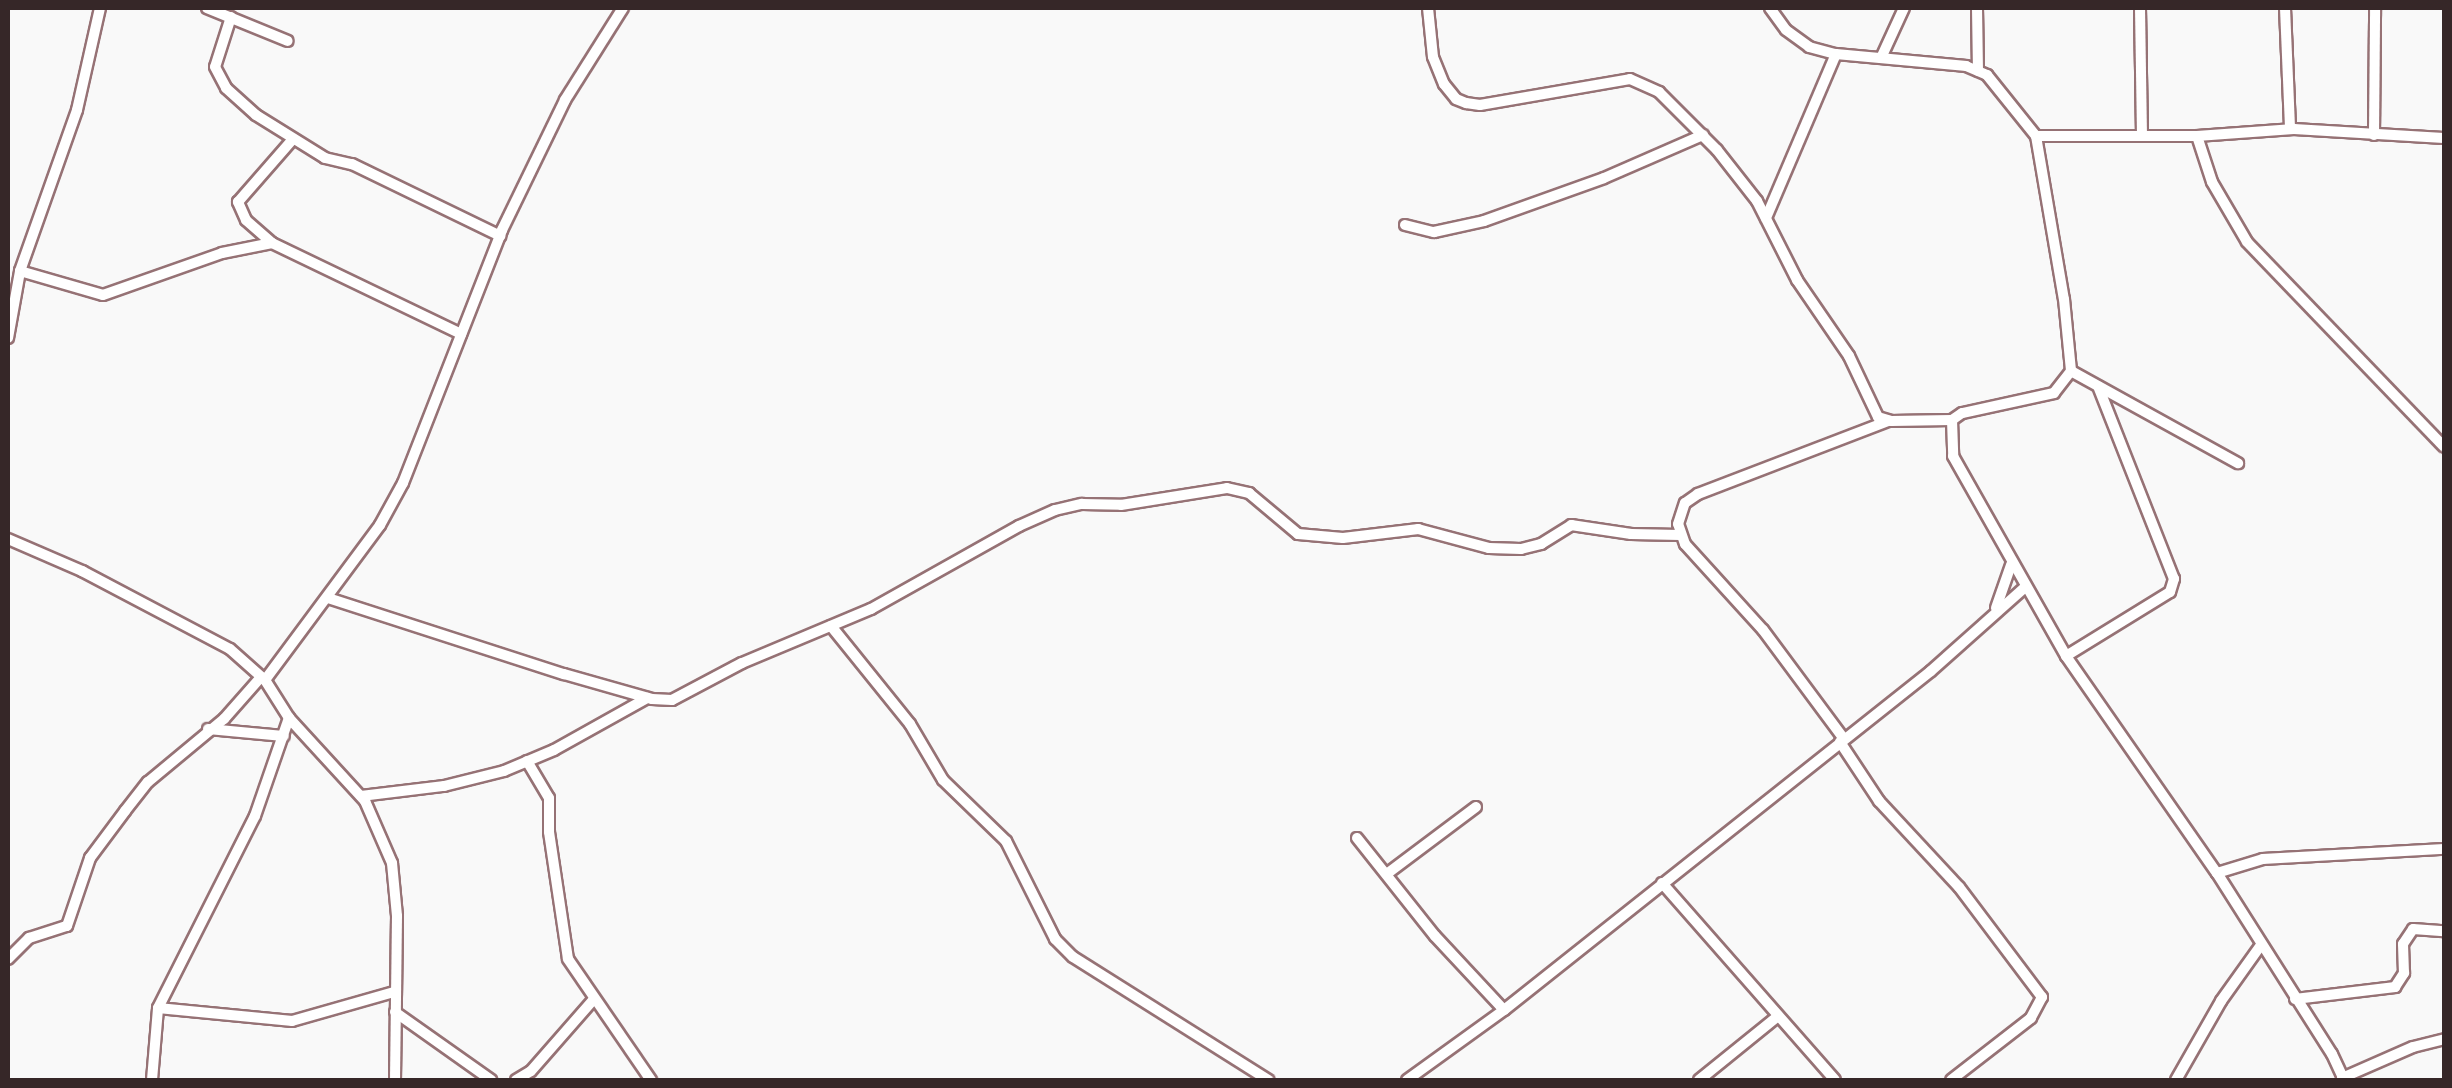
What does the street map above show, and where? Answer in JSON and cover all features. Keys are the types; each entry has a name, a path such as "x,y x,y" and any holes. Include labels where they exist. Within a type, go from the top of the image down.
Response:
{"street":[{"path":"8,334 20,270 77,110 100,8"},
{"path":"207,8 288,41"},
{"path":"8,960 30,938 67,926 85,869 148,782 263,678 380,526 403,484 500,236 565,100 623,8"},
{"path":"1428,8 1433,57 1456,99 1480,105 1630,80 1659,92 1703,136 1766,218 1798,280 1850,356 1875,414 1888,420"},
{"path":"1770,8 1795,38 1836,54 1966,66 2010,101 2036,136 2064,299 2070,371 2054,393 1962,414 1952,420 1888,420 1698,494 1680,511 1680,535 1803,680 1880,802 1960,887 2042,997 2031,1018 1951,1080"},
{"path":"1881,58 1904,8"},
{"path":"1978,8 1978,72"},
{"path":"2140,8 2142,134"},
{"path":"2285,8 2290,129"},
{"path":"2374,134 2375,8"},
{"path":"230,16 214,60 218,77 239,101 292,140 500,236"},
{"path":"1766,218 1836,54"},
{"path":"2036,136 2197,136 2290,129 2444,138"},
{"path":"1406,225 1434,232 1484,220 1620,172 1703,136"},
{"path":"2197,136 2212,182 2247,242 2444,448"},
{"path":"292,140 238,202 246,220 272,243 461,334"},
{"path":"20,270 103,295 222,253 272,243"},
{"path":"2070,371 2238,463"},
{"path":"2066,656 2170,592 2174,579 2098,386"},
{"path":"1952,420 1953,456 2024,588 2066,656 2217,873 2343,1079 2413,1047 2444,1039"},
{"path":"328,598 648,698 672,700 742,664 907,591 1054,510 1121,505 1210,490 1249,493 1298,534 1344,538 1418,529 1490,548 1521,549 1541,544 1571,525 1631,534 1680,535"},
{"path":"8,539 82,571 212,638 263,678 289,718 360,796 392,863 397,916 395,1080"},
{"path":"1996,609 2011,565"},
{"path":"1407,1080 1421,1077 1930,671 2024,588"},
{"path":"832,626 910,724 943,780 1006,841 1055,939 1073,957 1268,1080"},
{"path":"360,796 468,782 527,761 648,698"},
{"path":"152,1080 158,1008 238,854 289,718"},
{"path":"208,729 284,736"},
{"path":"527,761 549,798 549,832 568,958 651,1080"},
{"path":"1388,874 1476,807"},
{"path":"1358,838 1435,936 1504,1010"},
{"path":"2217,873 2263,858 2444,849"},
{"path":"1662,883 1835,1080"},
{"path":"2295,998 2395,986 2404,973 2403,944 2413,929 2444,931"},
{"path":"2176,1080 2221,1000 2261,945"},
{"path":"158,1008 292,1021 394,992"},
{"path":"516,1080 531,1072 594,999"},
{"path":"395,1012 490,1080"},
{"path":"1699,1080 1778,1016"}]}
